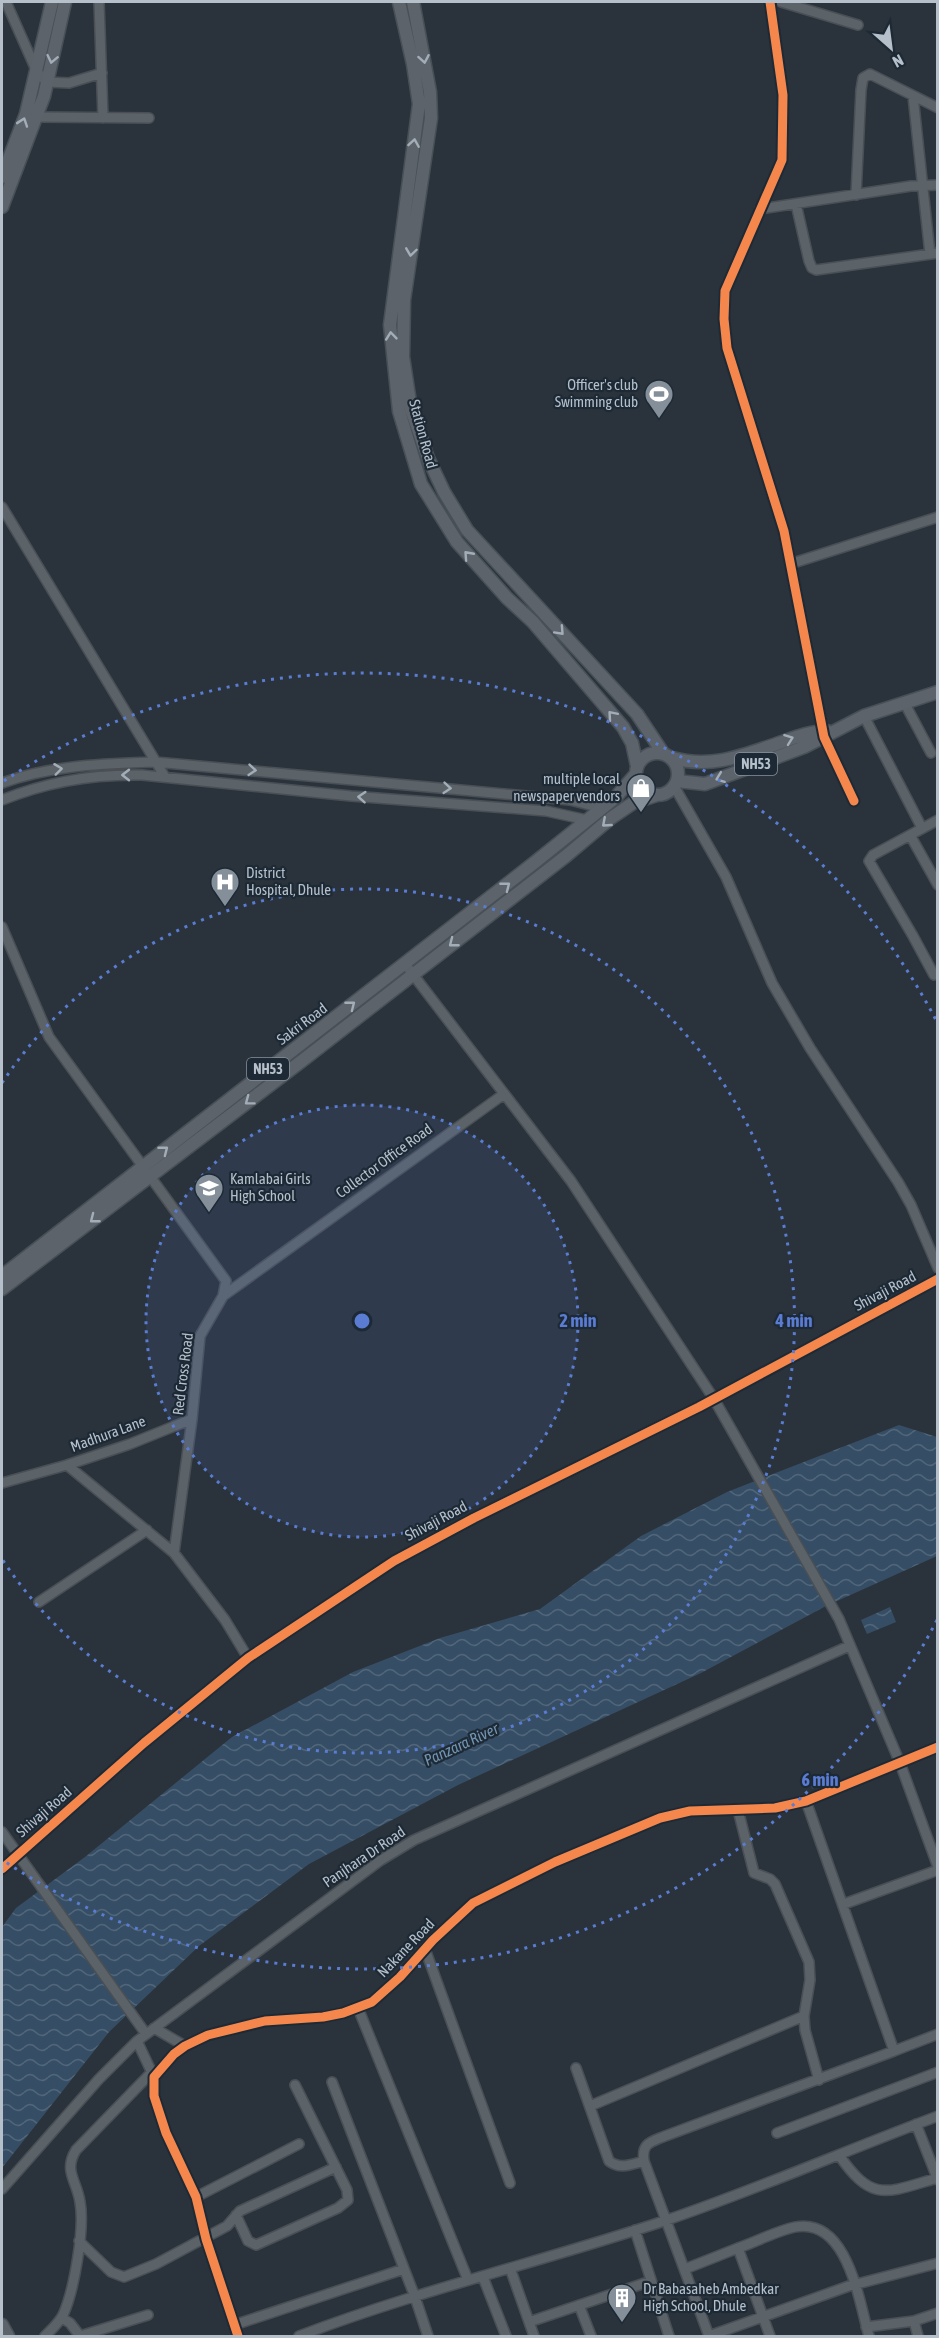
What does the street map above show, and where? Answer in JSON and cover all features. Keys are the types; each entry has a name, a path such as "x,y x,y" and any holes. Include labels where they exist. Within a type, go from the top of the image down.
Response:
{"main road":[{"path":"2,177 26,114 52,2"},
{"path":"2,207 38,117 64,2"},
{"name":"Station Road","path":"399,2 412,58 431,118 398,299 390,325 399,411 423,488 458,542 507,598 533,622 623,727 632,743 636,771"},
{"name":"Station Road","path":"413,2 424,93"},
{"name":"Station Road","path":"398,299 411,410 428,458 444,492 467,530 637,714 668,756"},
{"path":"826,733 864,716 938,692"},
{"name":"NH53","path":"668,756 689,763 708,764 797,736 826,733"},
{"name":"NH53","path":"676,784 705,784 804,747 826,733"},
{"path":"2,1289 147,1171 413,974 590,838 611,818 633,803 665,794 676,784 678,771 668,756 648,754 641,759 636,771 642,789 657,795"},
{"name":"Sakri Road","path":"2,1276 147,1171 534,863 616,797 636,771"},
{"path":"2,2325 8,2337"}],"street":[{"path":"6,2 37,72 47,82 69,83 102,73"},
{"path":"99,2 103,118"},
{"path":"770,2 783,95 782,160 725,291 724,319 727,348 784,531 826,733 854,801"},
{"path":"781,2 858,25"},
{"path":"856,195 863,78 870,74 938,108"},
{"path":"796,204 809,261 812,268 816,270 934,254 923,186 913,96"},
{"path":"38,117 149,118"},
{"path":"760,209 938,185"},
{"path":"2,507 165,777"},
{"path":"790,564 938,517"},
{"path":"904,702 931,753"},
{"path":"864,716 922,828"},
{"path":"2,783 49,770 95,764 155,762 570,800 601,808"},
{"path":"2,800 34,787 114,775 165,777 546,811 587,820"},
{"path":"303,791 305,775"},
{"path":"676,784 726,877 772,983 854,1117 912,1205 938,1268"},
{"path":"934,975 914,936 869,861 873,855 938,820"},
{"path":"910,835 938,885"},
{"path":"2,927 49,1037 224,1277 226,1288 223,1296"},
{"path":"405,964 571,1181 714,1400 839,1619 900,1763 938,1868 844,1904"},
{"name":"Collector Office Road","path":"223,1296 504,1094"},
{"path":"928,1243 938,1238"},
{"name":"Shivaji Road","path":"2,1869 144,1743 248,1658 394,1561 474,1518 714,1400 938,1280"},
{"name":"Red Cross Road","path":"174,1553 192,1419 200,1336 223,1296"},
{"name":"Madhura Lane","path":"2,1483 130,1444 192,1419"},
{"path":"67,1465 174,1553 225,1620 248,1658"},
{"path":"39,1602 147,1530"},
{"name":"Panjhara Dr Road","path":"2,2189 99,2079 137,2042 381,1860 414,1840 849,1646"},
{"name":"Nakane Road","path":"79,2241 80,2202 70,2160 76,2150 185,2046 208,2035 265,2021 323,2017 372,2002 387,1990 473,1903 555,1862 660,1818 690,1811 775,1808 806,1801 938,1747"},
{"path":"806,1801 894,2050"},
{"path":"738,1810 754,1873 770,1878 775,1884 809,1962 809,1993 804,2016 805,2030 819,2080"},
{"path":"2,1832 16,1855 134,2019 150,2031 185,2046"},
{"path":"425,1949 510,2183"},
{"path":"358,2008 468,2280"},
{"path":"590,2106 804,2016"},
{"path":"938,2034 656,2139 645,2147 643,2152 644,2161 709,2336 856,2284 938,2263"},
{"path":"137,2042 153,2075 154,2096 166,2133 196,2197 206,2239 238,2337"},
{"path":"576,2068 609,2161 621,2167 644,2161"},
{"path":"777,2133 938,2072"},
{"path":"332,2082 415,2297 428,2337"},
{"path":"236,2215 248,2241 256,2245 338,2208 348,2200 349,2196 336,2167 295,2085"},
{"path":"299,2337 356,2315 667,2220 938,2116"},
{"path":"839,2155 856,2178 865,2186 877,2190 906,2187 937,2179 916,2124"},
{"path":"196,2197 299,2145"},
{"path":"79,2241 111,2272 124,2277 206,2239 231,2223 240,2211 336,2167"},
{"path":"685,2269 796,2227 814,2227 828,2234 840,2249 856,2284 869,2337"},
{"path":"635,2230 669,2337"},
{"path":"45,2337 62,2318 75,2277 79,2241"},
{"path":"738,2248 770,2337"},
{"path":"510,2268 534,2337"},
{"path":"234,2325 404,2269"},
{"path":"483,2277 506,2337"},
{"path":"529,2322 651,2281"},
{"path":"579,2305 591,2337"},
{"path":"866,2326 914,2321 938,2313"},
{"path":"62,2318 70,2323 80,2336 148,2315"},
{"path":"914,2321 918,2337"}],"water":[{"name":"Panzara River","path":"899,1425 937,1437 937,1556 826,1606 701,1673 458,1785 309,1864 199,1946 109,2032 2,2168 2,1927 16,1908 85,1857 232,1737 353,1672 440,1638 540,1609 641,1536 727,1492"},
{"path":"890,1607 896,1622 867,1634 861,1620"}],"cycle path":[{"path":"770,2 783,95 782,160 725,291 724,319 727,348 784,531 824,737 854,801"},
{"path":"2,1869 144,1743 248,1658 394,1561 474,1518 699,1407 938,1279"},
{"path":"238,2336 206,2239 196,2197 166,2133 154,2096 154,2077 174,2054 208,2035 265,2021 323,2017 343,2013 372,2002 473,1903 555,1862 660,1818 690,1811 775,1808 806,1801 938,1747"}],"place":[{"name":"Officer's club Swimming club","path":"659,420"},
{"name":"multiple local newspaper vendors","path":"641,814"},
{"name":"District Hospital, Dhule","path":"225,908"},
{"name":"Kamlabai Girls High School","path":"209,1214"},
{"name":"Dr Babasaheb Ambedkar High School, Dhule","path":"622,2324"}]}
